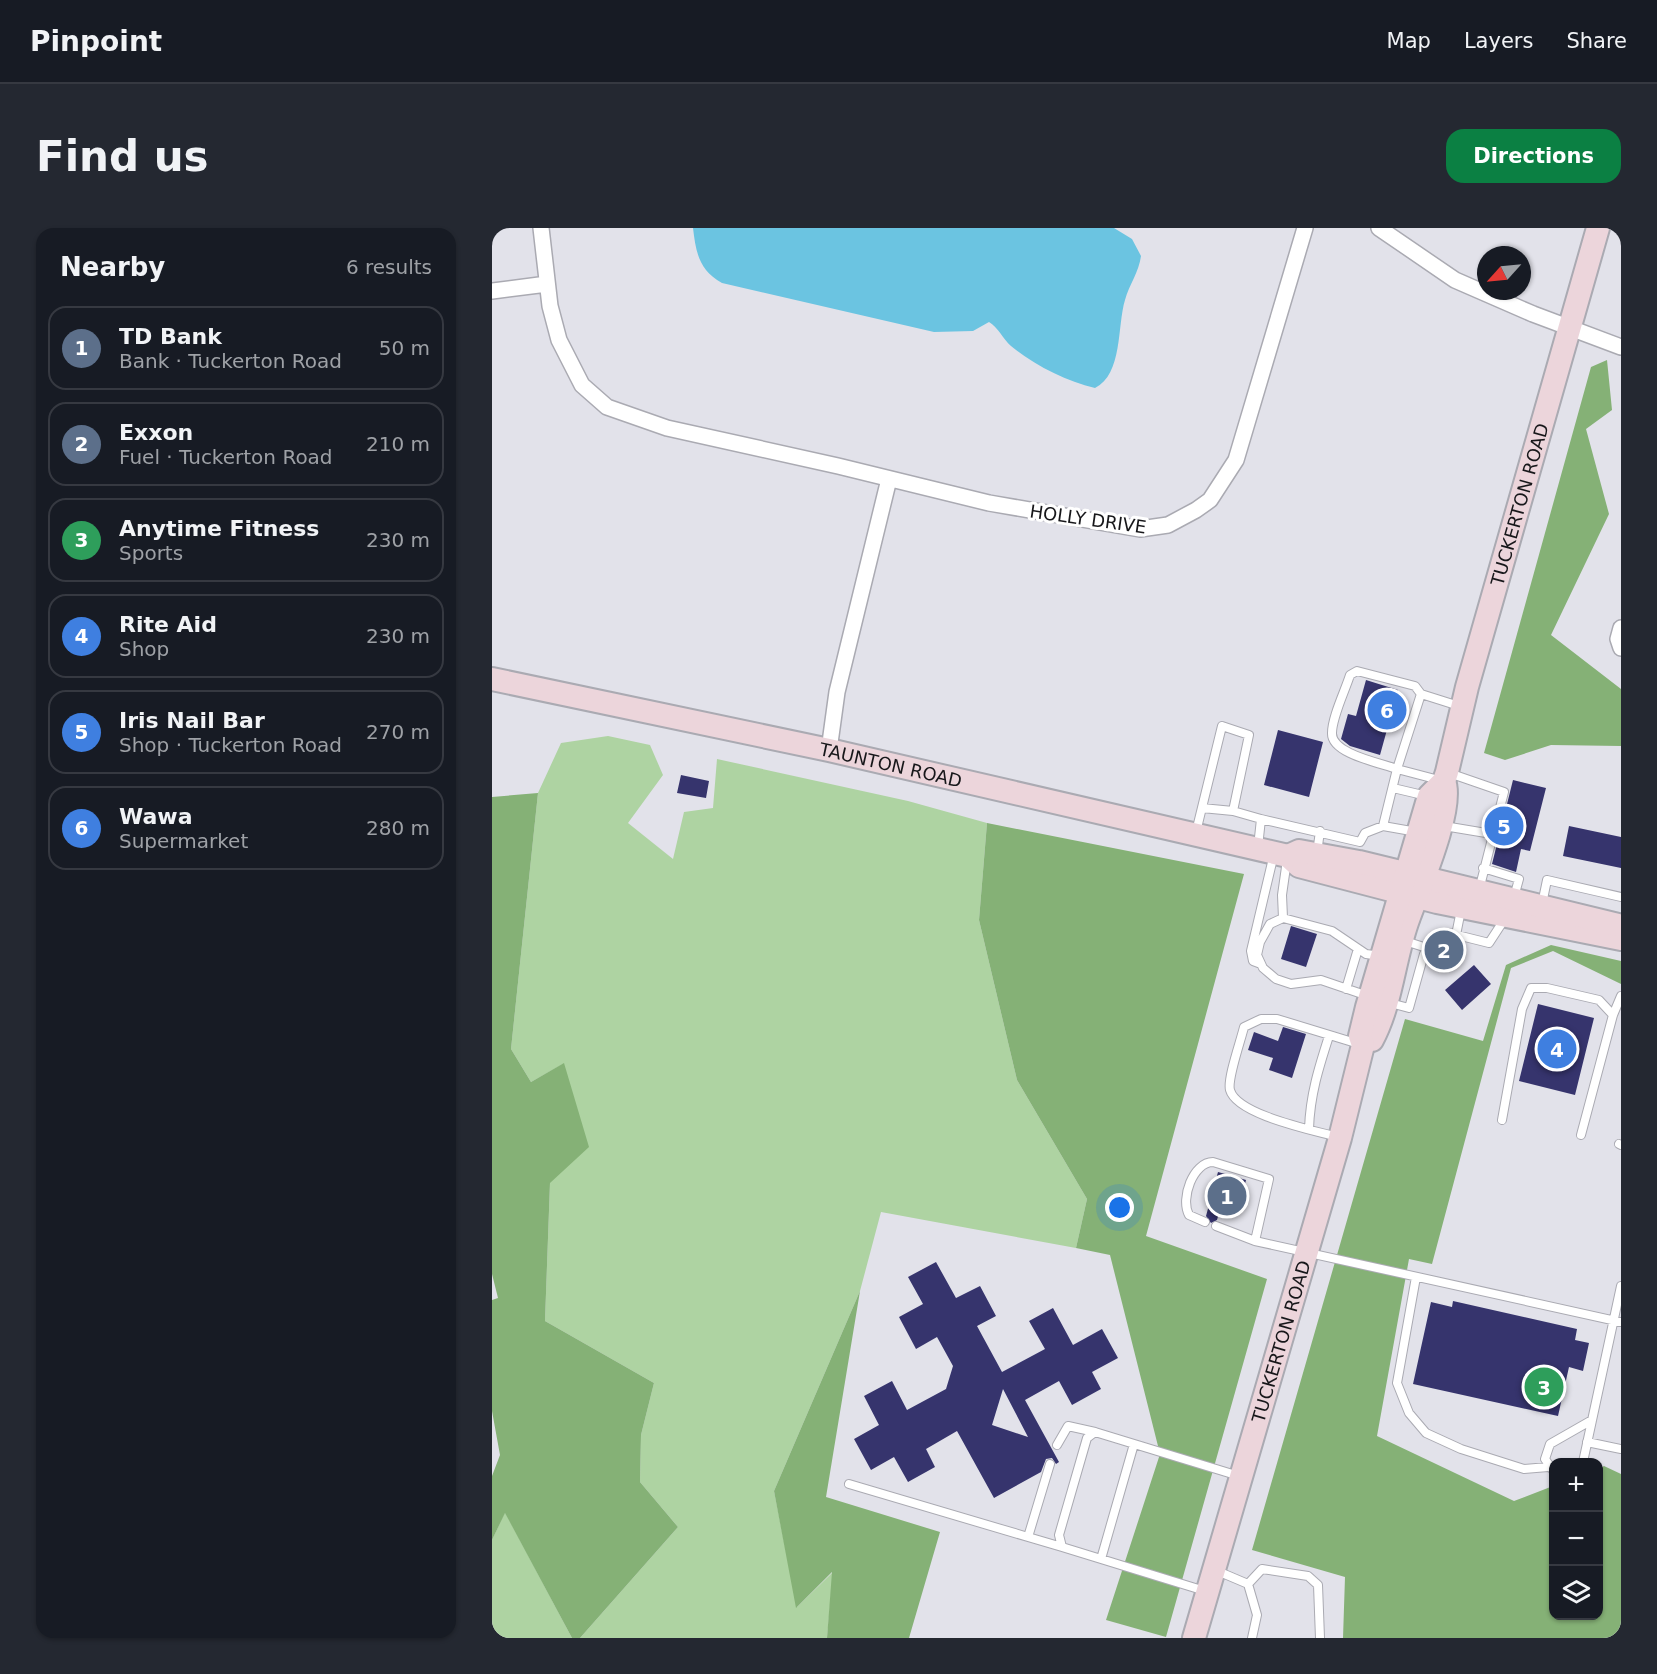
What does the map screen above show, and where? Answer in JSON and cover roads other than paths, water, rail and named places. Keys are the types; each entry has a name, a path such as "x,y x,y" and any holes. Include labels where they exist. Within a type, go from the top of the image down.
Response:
{"main road":[{"name":"TUCKERTON ROAD","path":"1194,1638 1340,1138 1363,1045 1360,1035 1403,940 1418,833 1440,783 1464,707 1467,687 1598,228"},
{"name":"TAUNTON ROAD","path":"492,679 828,750 1273,853 1299,866 1412,885"},
{"name":"TUCKERTON ROAD","path":"1377,999 1382,956 1440,825 1448,790 1440,783"},
{"name":"TAUNTON ROAD","path":"1273,853 1299,850 1317,853 1359,852 1412,885"},
{"path":"1412,885 1509,908 1621,939"},
{"path":"1509,908 1541,907 1621,926"}],"street":[{"name":"HOLLY DRIVE","path":"541,228 547,284 555,326 566,357 582,385 607,407 667,428 988,503 1129,528 1155,528 1190,514 1210,500 1219,488 1242,445 1305,228"},
{"path":"1379,228 1455,280 1533,314 1621,346"},
{"path":"492,291 547,284"},
{"path":"828,750 837,692 889,479"},
{"path":"1621,628 1618,639 1621,648"}],"lane":[{"path":"1456,935 1483,868 1504,792 1440,783 1346,752 1336,745 1332,734 1350,675 1357,670 1415,686 1421,694 1464,707"},
{"path":"1383,826 1397,769 1421,694"},
{"path":"1195,835 1222,726 1249,735 1233,811"},
{"path":"1393,788 1440,783"},
{"path":"1202,808 1233,811 1320,831 1359,852 1365,833 1383,826 1418,833"},
{"path":"1261,819 1273,853 1282,896 1283,918"},
{"path":"1440,825 1492,834"},
{"path":"1317,853 1320,831"},
{"path":"1261,963 1253,961 1251,951 1273,853"},
{"path":"1382,956 1366,954 1332,931 1283,918 1270,924 1260,942 1257,955 1261,963 1276,979 1291,984 1321,980 1409,1008 1424,954 1449,933 1489,943 1509,908 1519,879 1483,868"},
{"path":"1541,907 1547,880 1621,897"},
{"path":"1403,940 1430,949"},
{"path":"1346,989 1358,949"},
{"path":"1502,1120 1522,1009 1531,988 1547,988 1599,1000 1617,1013"},
{"path":"1581,1135 1621,996"},
{"path":"1340,1138 1254,1112 1235,1101 1229,1088 1244,1027 1261,1019 1277,1019 1363,1045"},
{"path":"1309,1129 1310,1104 1315,1078 1329,1036"},
{"path":"1205,1222 1191,1216 1185,1205 1196,1169 1200,1165 1213,1162 1269,1179 1255,1241"},
{"path":"1216,1226 1255,1241 1617,1321"},
{"path":"1416,1277 1397,1383 1409,1413 1426,1433 1461,1449 1524,1468 1549,1470"},
{"path":"1584,1458 1617,1321 1621,1286"},
{"path":"1549,1465 1545,1454 1550,1444 1592,1420"},
{"path":"1057,1445 1068,1426 1241,1476"},
{"path":"1062,1547 1059,1535 1087,1438 1095,1432"},
{"path":"1587,1442 1621,1449"},
{"path":"1101,1559 1134,1444"},
{"path":"1028,1537 1050,1464"},
{"path":"849,1484 1208,1592"},
{"path":"1248,1584 1262,1569 1308,1576 1318,1585 1320,1638"},
{"path":"1215,1570 1248,1584"},
{"path":"1248,1584 1257,1615 1252,1638"}],"water":[{"path":"693,228 1114,228 1132,239 1141,256 1125,300 1115,361 1104,381 1095,388 1062,377 1030,360 1011,346 989,322 973,331 934,332 722,283 708,272 700,260"}],"place":[{"name":"Wawa","path":"1387,710"},
{"name":"Iris Nail Bar","path":"1504,826"},
{"name":"Exxon","path":"1444,950"},
{"name":"Rite Aid","path":"1557,1049"},
{"name":"TD Bank","path":"1227,1196"},
{"name":"Anytime Fitness","path":"1544,1387"}]}
